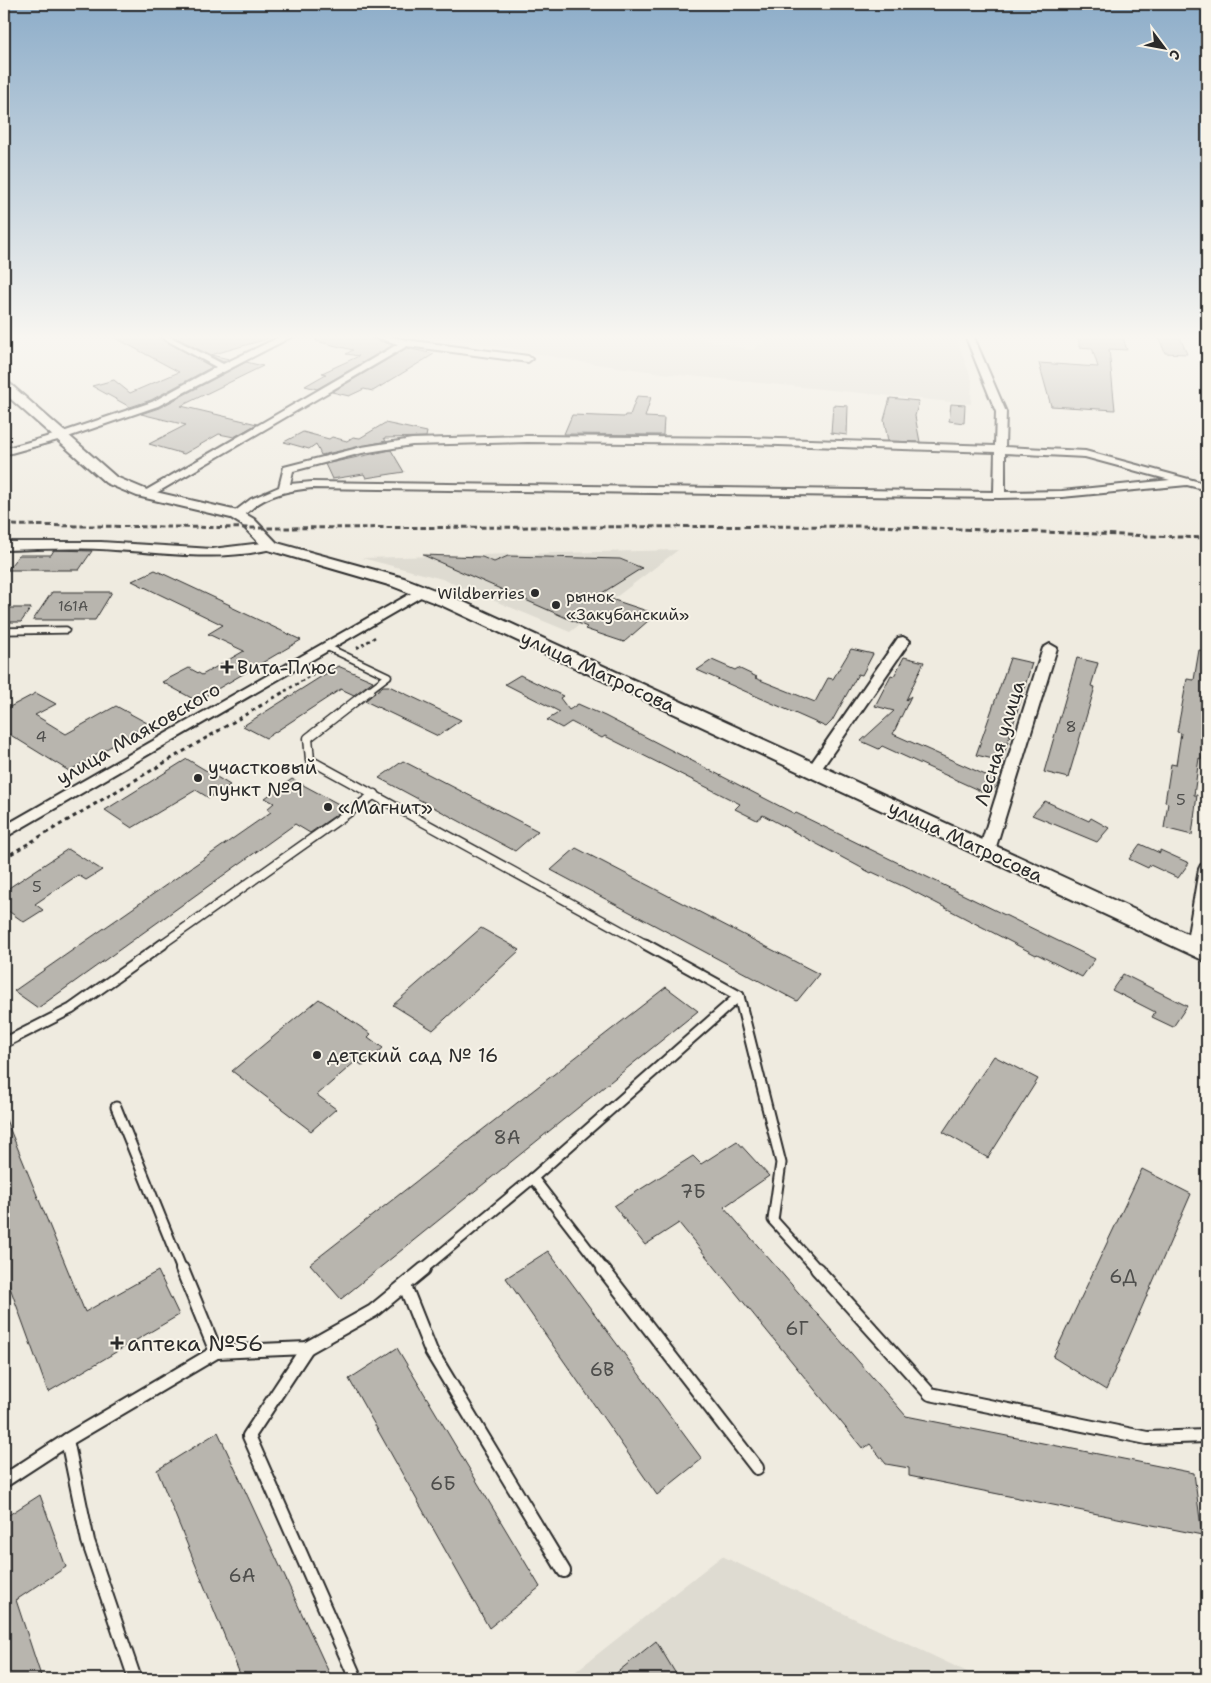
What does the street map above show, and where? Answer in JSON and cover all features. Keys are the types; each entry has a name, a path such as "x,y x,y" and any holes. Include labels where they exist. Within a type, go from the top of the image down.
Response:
{"main road":[{"name":"улица Матросова","path":"36,414 112,480 147,494 236,515 248,522 271,546 422,591 1201,950"}],"street":[{"path":"4,452 62,436 127,414"},
{"path":"147,494 286,414"},
{"path":"999,495 998,450 1001,414"},
{"path":"284,488 288,469 362,450 412,442 527,438 699,441 1085,454 1143,468 1207,487"},
{"path":"236,515 255,499 284,488 312,485 999,495 1062,494 1185,482"},
{"path":"4,546 113,546 208,555 249,551 271,546"},
{"name":"улица Маяковского","path":"4,834 422,591"},
{"path":"813,771 903,641"},
{"name":"Лесная улица","path":"987,850 1050,648"},
{"path":"1201,950 1207,869"}],"lane":[{"path":"4,632 66,630"},
{"path":"327,647 388,676 308,738 310,760 375,794 739,996 782,1163 773,1220 930,1394 1147,1438 1207,1436"},
{"path":"4,1043 71,1009 375,794"},
{"path":"4,1481 67,1440 216,1352 307,1348 373,1311 533,1178 739,996"},
{"path":"116,1107 216,1352"},
{"path":"533,1178 757,1468"},
{"path":"405,1286 431,1351 564,1571"},
{"path":"307,1348 249,1436 356,1679"},
{"path":"67,1440 88,1541 135,1679"}],"path":[{"path":"4,858 384,631"}],"shaded area":[{"name":"рынок «Закубанский»","path":"678,550 570,632 442,579 362,558"},
{"path":"722,1556 982,1679 566,1679"}],"building":[{"path":"141,414 213,414 257,424 234,437 219,434 184,454 149,444 186,425"},
{"path":"646,414 645,417 664,418 663,435 564,434 572,415 624,417 625,415"},
{"path":"832,414 848,414 847,435 831,433"},
{"path":"886,414 916,414 920,442 888,441 884,420"},
{"path":"950,414 965,414 964,423 949,421"},
{"path":"385,423 427,432 426,437 384,438 386,441 321,455 316,444 309,449 284,442 303,432 329,439 332,437 347,441 353,437 360,438"},
{"path":"391,450 404,472 366,478 364,474 332,479 325,464"},
{"path":"54,550 92,551 79,570 7,570 19,555 51,555"},
{"name":"рынок «Закубанский»","path":"423,555 482,557 494,562 508,556 620,559 642,568 599,595 656,614 624,642 585,629 587,627"},
{"path":"155,570 301,640 197,701 162,682 189,668 202,675 244,651 208,634 223,625 132,581"},
{"path":"52,592 112,592 95,620 33,620"},
{"path":"4,608 31,608 21,622 4,622"},
{"path":"851,649 873,654 862,675 858,674 832,721 826,727 697,670 712,660 735,670 738,668 757,677 755,678 815,702 828,678 833,679"},
{"path":"1199,650 1207,651 1207,730 1201,759 1199,758 1194,795 1197,795 1192,835 1164,828 1168,803 1165,802 1171,764 1176,765 1181,733 1177,732 1187,679 1194,680"},
{"path":"904,657 924,662 906,700 911,696 893,734 999,781 989,795 882,746 879,749 861,741 894,711 875,706 891,675 894,676"},
{"path":"1010,658 1032,663 1002,761 976,755"},
{"path":"1077,658 1098,663 1091,686 1095,687 1068,778 1044,772"},
{"path":"338,666 373,681 354,695 341,689 266,738 243,726"},
{"path":"520,675 563,696 560,698 569,710 578,704 605,716 795,814 1095,959 1082,977 911,890 871,873 763,815 757,820 735,809 740,804 605,736 602,738 571,722 562,728 547,720 560,712 505,684"},
{"path":"383,686 389,686 461,720 438,736 365,701"},
{"path":"36,693 56,704 35,715 66,734 116,706 149,724 69,771 4,731 4,710"},
{"path":"187,759 230,785 209,798 196,790 132,828 105,810"},
{"path":"403,761 538,831 515,851 379,778"},
{"path":"292,779 346,808 310,833 295,824 38,1008 14,991 271,812 267,809 274,803 265,798"},
{"path":"1045,801 1089,821 1091,818 1109,828 1097,842 1032,815"},
{"path":"1140,844 1160,853 1160,850 1189,863 1178,878 1150,865 1148,868 1129,859"},
{"path":"576,848 819,974 797,1001 551,870"},
{"path":"68,849 102,870 86,880 78,875 35,904 43,910 24,922 4,908 4,891"},
{"path":"481,928 520,950 433,1030 393,1005"},
{"path":"1123,974 1187,1006 1173,1027 1152,1017 1155,1012 1112,990"},
{"path":"666,987 698,1011 341,1299 310,1264"},
{"path":"319,999 371,1034 368,1037 383,1048 363,1066 356,1061 317,1095 336,1109 311,1131 232,1071"},
{"path":"994,1056 1038,1079 988,1158 943,1132"},
{"path":"4,1115 85,1312 158,1271 179,1315 48,1392 4,1271"},
{"path":"737,1141 769,1176 724,1207 906,1416 1194,1473 1202,1535 909,1476 909,1468 886,1464 870,1444 863,1449 679,1223 645,1245 614,1206 693,1156 701,1164"},
{"path":"1142,1169 1191,1194 1106,1390 1053,1357"},
{"path":"548,1251 702,1459 657,1495 506,1278"},
{"path":"397,1348 540,1587 489,1628 349,1379"},
{"path":"218,1432 332,1679 242,1679 157,1470"},
{"path":"40,1495 66,1567 16,1600 42,1679 4,1679 4,1518"},
{"path":"656,1641 679,1679 609,1679"}],"railway":[{"path":"4,525 255,528 875,526 1207,538"}],"place":[{"name":"Wildberries","path":"535,593"},
{"name":"рынок «Закубанский»","path":"556,605"},
{"name":"Вита-Плюс","path":"227,667"},
{"name":"участковый пункт №9","path":"198,778"},
{"name":"«Магнит»","path":"328,807"},
{"name":"детский сад № 16","path":"317,1055"},
{"name":"аптека №56","path":"117,1343"}]}
